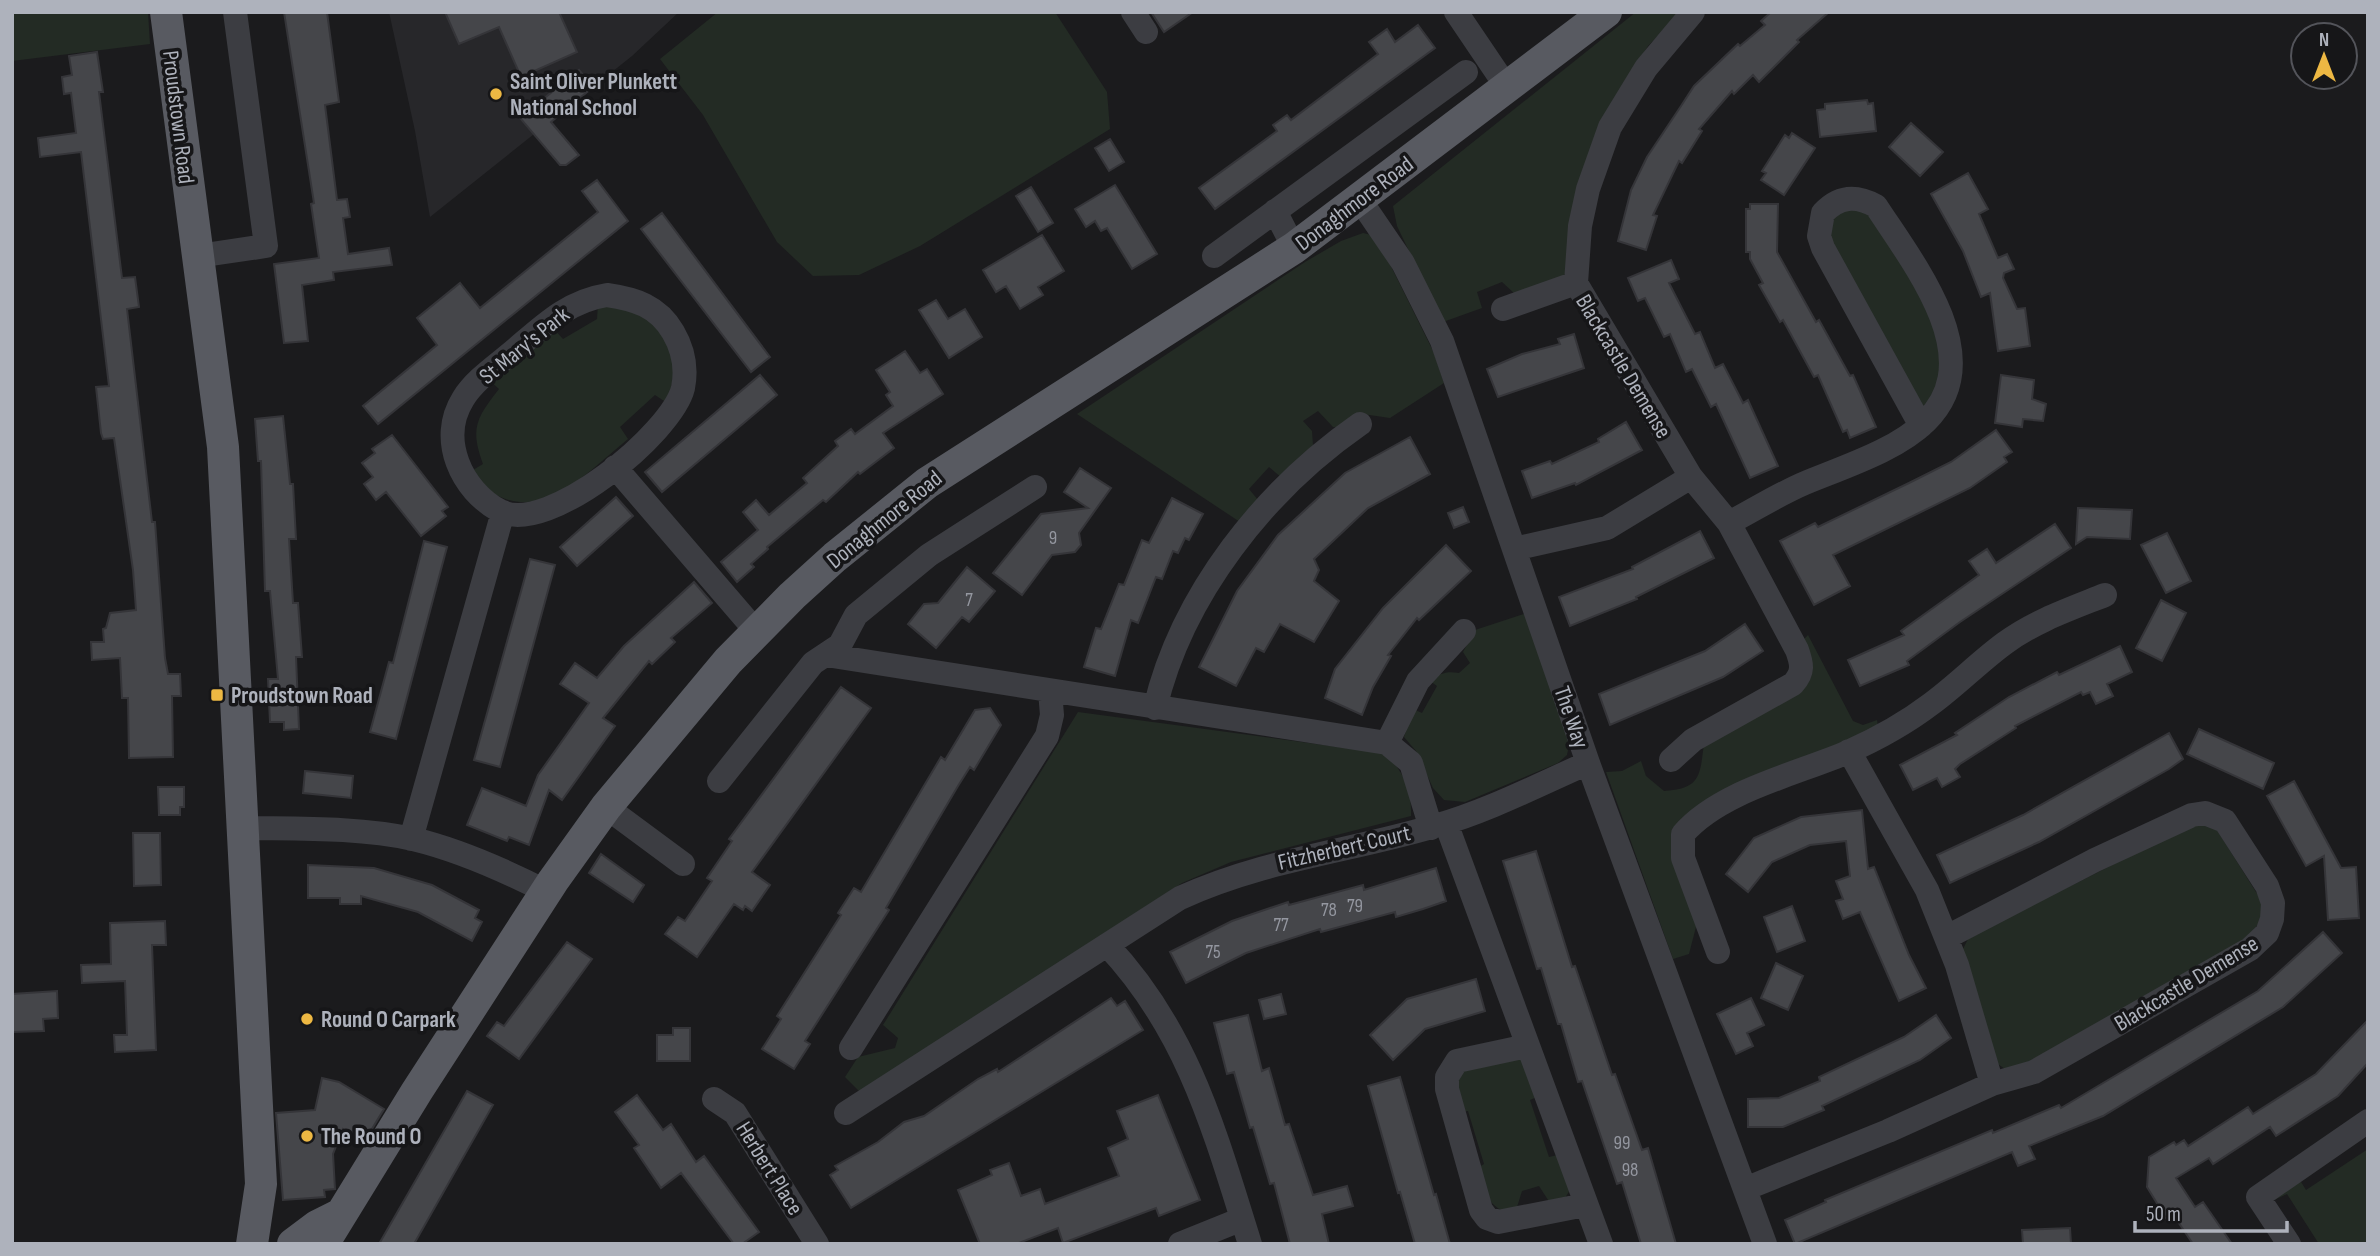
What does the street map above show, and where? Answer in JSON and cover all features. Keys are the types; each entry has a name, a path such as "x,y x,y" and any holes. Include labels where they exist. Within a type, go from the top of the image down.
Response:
{"main road":[{"name":"Proudstown Road","path":"166,12 223,447 261,1184 272,1209 272,1243"},
{"name":"Donaghmore Road","path":"323,1244 417,1091 606,807 669,729 756,631 835,557 927,483 1294,248 1606,12"},
{"path":"272,1243 345,1212"}],"street":[{"path":"198,256 266,246 235,12"},
{"path":"1457,12 1506,86"},
{"name":"Blackcastle Demense","path":"1671,760 1693,740 1774,697 1801,676 1802,664 1729,523 1690,477 1576,283 1580,226 1588,189 1610,127 1646,68 1693,12"},
{"path":"1214,256 1466,72"},
{"path":"1371,141 1391,176"},
{"name":"The Way","path":"1360,200 1403,263 1442,341 1588,764 1765,1244"},
{"path":"1729,523 1800,485 1885,451 1921,426 1938,408 1948,390 1951,369 1942,318 1927,285 1876,206 1865,200 1840,200 1823,213 1819,223 1822,248 1921,426"},
{"path":"1275,211 1294,248"},
{"path":"1503,309 1576,283"},
{"name":"St Mary's Park","path":"607,295 627,298 658,312 676,337 683,355 685,373 682,390 668,418 615,467 564,501 519,515 503,512 480,497 459,467 453,450 455,415 464,397 542,327 567,307 587,298 607,295"},
{"path":"1155,708 1163,674 1178,637 1231,548 1307,464 1360,424"},
{"path":"615,467 756,631"},
{"path":"1514,549 1607,528 1637,513 1690,477"},
{"path":"719,781 813,663 840,645 856,615 891,584 976,523 1035,488"},
{"path":"411,839 503,512"},
{"path":"1718,952 1683,858 1683,834 1691,825 1743,793 1849,751 1931,704 2004,643 2030,626 2105,596"},
{"path":"1387,743 1418,681 1464,631"},
{"path":"826,655 1387,743 1411,764 1439,825 1527,1046 1601,1244"},
{"path":"851,1048 1047,736 1052,715 1050,691"},
{"path":"1849,751 1898,833 1947,937 1992,1084"},
{"name":"Fitzherbert Court","path":"846,1113 1180,898 1217,881 1264,865 1439,825 1588,764"},
{"path":"606,807 683,864"},
{"name":"Blackcastle Demense","path":"1745,1189 1888,1131 1992,1084 2034,1072 2250,949 2267,933 2272,919 2270,895 2225,821 2205,813 2192,815 2095,860 1947,937"},
{"path":"242,828 340,831 411,839 494,867 547,892"},
{"path":"1107,945 1136,976 1175,1036 1199,1091 1250,1244"},
{"path":"1527,1046 1457,1061 1447,1077 1447,1088 1481,1210 1487,1218 1498,1222 1585,1205"},
{"name":"Herbert Place","path":"714,1100 735,1113 817,1244"},
{"path":"2289,1244 2258,1197 2368,1121"},
{"path":"1180,1244 1242,1219"}],"shaded area":[{"path":"12,12 148,12 150,44 12,61"},
{"name":"Saint Oliver Plunkett National School","path":"389,12 679,12 632,56 430,217 415,131"},
{"path":"718,12 1055,12 1107,92 1110,129 920,246 859,275 813,276 777,242 703,115 660,59"},
{"path":"1636,12 1681,12 1648,46 1603,118 1567,271 1562,278 1515,294 1502,282 1477,292 1482,308 1443,322 1397,226 1393,206"},
{"path":"1865,209 1904,264 1938,335 1943,356 1942,374 1924,408 1830,246 1831,218 1840,211"},
{"path":"1363,233 1376,236 1434,353 1444,383 1390,418 1363,414 1341,427 1333,427 1318,411 1303,421 1312,431 1313,445 1283,479 1269,467 1249,489 1258,500 1240,522 1077,414 1305,262 1341,241"},
{"path":"609,303 654,321 677,364 667,403 655,395 620,427 628,439 571,486 532,502 511,501 490,492 468,473 483,464 476,433 480,416 499,389 488,379 553,328 563,339 597,319 598,304"},
{"path":"1527,613 1570,740 1567,755 1558,763 1465,802 1444,800 1433,788 1416,751 1404,737 1413,709 1422,713 1437,686 1430,681 1444,673 1459,673 1470,663 1463,652 1475,630"},
{"path":"1808,635 1853,721 1863,725 1877,720 1878,726 1691,815 1697,923 1689,954 1673,959 1606,772 1622,771 1641,761 1646,776 1664,791 1676,790 1692,783 1699,772 1704,743 1803,688 1810,676 1812,665 1803,640"},
{"path":"1078,712 1383,753 1396,766 1405,781 1411,816 1231,862 1182,883 860,1092 845,1077 858,1057 895,1048 898,1038 883,1025"},
{"path":"2198,822 2212,822 2261,900 2261,920 2246,941 2021,1066 2005,1069 1995,1062 1962,951 1969,937"},
{"path":"1522,1057 1537,1097 1530,1100 1549,1157 1558,1155 1570,1190 1565,1198 1550,1203 1539,1186 1522,1191 1517,1207 1508,1213 1490,1201 1484,1189 1477,1168 1484,1164 1468,1111 1462,1112 1457,1076 1461,1070"},
{"path":"2368,1149 2368,1244 2319,1244 2287,1194 2272,1201 2298,1177 2306,1190"}],"building":[{"path":"284,12 327,12 339,102 325,105 337,200 347,199 350,217 343,218 348,254 389,248 392,265 333,272 334,280 302,285 308,341 284,343 274,264 319,258 311,204 314,203"},
{"path":"445,12 559,12 577,52 521,77 499,27 459,44"},
{"path":"1151,12 1193,12 1164,32"},
{"path":"1771,12 1829,12 1797,40 1799,42 1759,82 1753,75 1734,94 1732,91 1699,129 1702,131 1682,163 1679,161 1653,215 1657,216 1646,250 1618,241 1631,190 1647,157 1694,86 1738,44 1740,46 1765,25 1761,21"},
{"path":"1418,25 1435,48 1215,209 1199,188 1277,131 1273,125 1287,115 1291,120 1378,54 1369,42 1387,29 1395,42"},
{"path":"97,52 103,92 99,92 122,278 135,277 139,307 127,309 152,522 155,522 165,658 168,674 180,674 181,696 172,696 173,757 129,758 128,698 122,698 120,658 92,660 91,642 104,642 103,629 106,628 110,613 136,610 133,570 114,438 103,439 101,433 96,387 109,386 81,152 40,157 38,138 76,133 71,93 64,94 62,77 72,75 69,56"},
{"path":"579,70 593,87 551,122 579,155 566,165 560,165 520,118"},
{"path":"1867,100 1868,104 1873,103 1876,131 1820,137 1817,110 1825,109 1825,104"},
{"path":"1911,123 1943,152 1920,176 1889,147"},
{"path":"1792,133 1815,148 1784,195 1761,180 1766,173 1762,171 1785,135 1789,138"},
{"path":"1110,139 1124,162 1109,171 1095,148"},
{"path":"1968,173 1988,209 1979,214 1998,258 2007,254 2014,269 2004,273 2003,278 2017,309 2025,308 2030,346 1998,351 1990,293 1981,297 1963,251 1931,194"},
{"path":"597,180 628,221 378,424 363,406 437,345 417,318 460,283 480,308 598,212 582,191"},
{"path":"1115,185 1157,254 1132,269 1107,228 1101,231 1095,221 1086,227 1075,209"},
{"path":"1031,187 1053,223 1038,232 1016,196"},
{"path":"1750,204 1778,204 1777,252 1816,322 1819,320 1850,376 1853,375 1876,427 1850,438 1847,430 1843,432 1818,375 1814,377 1783,320 1780,322 1759,285 1763,283 1750,259 1750,252 1746,252 1746,209 1750,209"},
{"path":"662,213 770,357 751,372 641,229"},
{"path":"1042,235 1064,271 1038,287 1043,295 1020,309 1006,286 996,292 983,270"},
{"path":"1671,260 1679,279 1669,283 1695,334 1700,332 1715,368 1723,364 1743,403 1748,400 1778,466 1750,478 1716,404 1711,407 1692,369 1686,372 1670,334 1664,337 1645,298 1638,301 1628,278"},
{"path":"936,300 948,319 965,309 982,337 949,358 919,310"},
{"path":"1574,334 1584,368 1498,397 1487,369 1522,354 1560,344 1558,339"},
{"path":"905,351 920,373 927,369 943,394 883,433 894,448 860,474 858,472 826,502 823,500 767,547 751,564 754,567 737,582 721,562 758,530 743,512 756,500 769,515 807,483 803,478 838,446 835,441 851,429 855,434 893,406 886,395 890,392 876,370"},
{"path":"760,375 777,395 662,492 645,472"},
{"path":"2001,375 2034,380 2032,399 2046,404 2043,421 2023,419 2022,427 1995,423"},
{"path":"283,416 290,484 293,484 296,539 289,539 293,603 298,603 302,657 296,657 299,729 284,730 284,722 270,722 268,679 278,679 270,591 265,591 261,461 258,461 255,419"},
{"path":"1626,422 1642,450 1576,485 1575,483 1532,498 1522,471 1550,461 1552,464 1599,442 1598,439"},
{"path":"1996,430 2012,452 2004,457 2007,462 1970,488 1833,555 1850,586 1814,605 1780,541 1815,523 1818,527 1951,462"},
{"path":"392,435 448,507 442,511 446,516 421,536 386,492 376,500 364,484 373,477 362,463 375,453 372,449"},
{"path":"1410,437 1430,474 1368,508 1314,559 1319,570 1314,581 1339,601 1314,642 1280,624 1264,652 1256,648 1236,686 1199,667 1237,591 1278,535 1345,473"},
{"path":"1080,468 1111,488 1079,533 1081,545 1075,552 1052,555 1022,595 993,573 1041,514 1088,508 1064,492"},
{"path":"616,497 633,516 577,566 560,547"},
{"path":"1172,498 1203,514 1189,540 1185,538 1178,553 1173,551 1162,579 1156,577 1138,623 1131,620 1115,676 1084,667 1096,628 1101,629 1119,584 1124,585 1142,540 1149,543"},
{"path":"1463,507 1469,522 1454,528 1448,513"},
{"path":"2078,508 2132,510 2130,539 2087,537 2076,544"},
{"path":"2055,524 2071,548 1960,622 1907,661 1909,665 1860,686 1848,660 1904,635 1901,631 1979,575 1969,561 1987,549 1996,563"},
{"path":"1700,531 1714,558 1636,597 1637,599 1570,626 1559,597 1633,569 1632,567"},
{"path":"2167,533 2191,581 2166,593 2141,545"},
{"path":"424,541 447,547 396,739 370,732 389,662 393,663"},
{"path":"1446,545 1471,571 1419,620 1417,618 1388,655 1391,656 1373,687 1362,715 1325,698 1335,669 1383,608"},
{"path":"530,559 555,565 500,767 474,760"},
{"path":"967,567 995,591 969,622 962,617 936,648 908,624 924,604 938,603"},
{"path":"694,582 712,603 671,638 675,642 652,664 649,661 603,718 615,726 562,800 549,790 529,845 509,837 507,841 467,825 482,788 526,806 538,775 589,703 560,684 575,663 597,678 624,646"},
{"path":"2161,600 2186,613 2162,661 2136,648"},
{"path":"1745,624 1763,651 1723,677 1610,725 1599,694 1705,651"},
{"path":"2120,646 2132,672 2107,684 2113,696 2096,704 2090,692 2083,695 2081,692 2015,726 2016,728 1960,764 1955,769 1960,777 1942,787 1937,778 1913,790 1900,765 1957,735 1955,733 2009,697 2057,672 2059,675"},
{"path":"841,687 871,708 752,872 770,885 752,911 745,906 743,910 734,904 697,957 665,934 678,917 685,921 712,881 707,878 732,841 729,839"},
{"path":"990,708 1001,725 974,770 970,767 958,786 886,908 889,910 805,1041 810,1044 794,1069 762,1049 781,1019 777,1016 841,915 838,913 854,888 861,892 941,757 945,760 975,710"},
{"path":"2199,729 2274,763 2263,789 2187,754"},
{"path":"2169,733 2183,759 2169,769 2039,842 1950,883 1937,855 2023,815"},
{"path":"305,771 353,776 351,798 303,793"},
{"path":"2294,781 2341,868 2356,867 2359,918 2328,920 2324,856 2306,866 2267,796"},
{"path":"158,787 184,787 184,807 180,807 180,815 159,815"},
{"path":"1862,810 1868,869 1874,867 1909,955 1926,988 1899,1001 1860,912 1843,919 1836,901 1843,899 1836,881 1850,876 1846,841 1810,845 1772,862 1748,892 1726,874 1754,838 1801,817"},
{"path":"133,833 160,833 161,885 134,886"},
{"path":"1536,851 1572,967 1575,966 1612,1075 1615,1074 1642,1150 1648,1148 1676,1244 1641,1244 1622,1182 1617,1184 1582,1081 1578,1082 1541,968 1537,969 1503,861"},
{"path":"601,854 644,885 633,902 589,873"},
{"path":"308,865 374,868 432,885 479,910 475,918 482,922 472,941 418,912 361,896 361,904 340,904 340,898 308,898"},
{"path":"1436,868 1446,901 1423,909 1396,917 1395,912 1321,932 1320,929 1246,953 1186,983 1170,952 1232,921 1288,902 1289,905 1363,885 1364,890"},
{"path":"1792,906 1805,941 1777,952 1764,917"},
{"path":"165,921 166,945 152,945 156,1050 115,1052 114,1035 127,1035 125,981 82,983 81,965 111,964 110,923"},
{"path":"2323,932 2342,953 2283,1007 2103,1116 2029,1146 2035,1159 2018,1166 2012,1152 1795,1244 1785,1220 1826,1202 1825,1200 1992,1130 1993,1133 2059,1105 2061,1108 2258,991"},
{"path":"567,942 592,959 519,1059 487,1036 497,1022 504,1026"},
{"path":"1776,963 1803,976 1788,1010 1761,998"},
{"path":"1476,979 1485,1011 1425,1029 1393,1060 1370,1035 1407,999"},
{"path":"57,991 58,1018 43,1019 44,1031 12,1032 12,994"},
{"path":"1281,994 1286,1014 1264,1019 1259,1000"},
{"path":"1111,998 1117,1006 1125,1001 1143,1030 851,1208 830,1175 838,1170 835,1166 878,1142 904,1122 924,1116 978,1079 997,1069 998,1072"},
{"path":"1751,998 1764,1025 1747,1033 1753,1046 1736,1054 1717,1014"},
{"path":"1248,1015 1262,1071 1269,1068 1285,1125 1289,1124 1313,1195 1347,1186 1353,1206 1322,1214 1329,1244 1290,1244 1274,1183 1270,1184 1234,1072 1227,1074 1214,1023"},
{"path":"1936,1015 1951,1038 1920,1060 1822,1106 1824,1110 1783,1127 1748,1127 1748,1099 1779,1098 1820,1081 1819,1077 1904,1037"},
{"path":"2368,1020 2368,1063 2338,1096 2276,1136 2270,1127 2213,1164 2209,1158 2176,1178 2195,1207 2203,1202 2232,1244 2193,1244 2172,1213 2166,1218 2147,1187 2149,1157 2174,1142 2176,1145 2184,1140 2188,1146 2248,1107 2253,1114 2316,1074"},
{"path":"673,1028 690,1028 690,1061 657,1061 657,1035 673,1035"},
{"path":"1400,1077 1450,1244 1415,1244 1400,1192 1398,1193 1368,1086"},
{"name":"The Round O","path":"322,1078 339,1082 384,1109 364,1142 343,1129 333,1154 335,1189 324,1190 325,1197 283,1200 276,1113 315,1110"},
{"path":"467,1091 493,1105 414,1244 379,1244"},
{"path":"637,1095 663,1130 671,1124 696,1162 704,1156 759,1232 742,1244 734,1244 681,1173 661,1188 634,1148 639,1145 615,1112"},
{"path":"1158,1095 1200,1200 1159,1216 1156,1208 1063,1243 1058,1228 1016,1244 980,1244 958,1190 992,1175 990,1170 1009,1163 1021,1196 1040,1189 1045,1204 1119,1176 1108,1148 1128,1139 1117,1111"},
{"path":"2070,1228 2071,1244 2023,1244 2022,1230"}],"place":[{"name":"Saint Oliver Plunkett National School","path":"496,94"},
{"name":"Proudstown Road","path":"217,695"},
{"name":"Round O Carpark","path":"307,1019"},
{"name":"The Round O","path":"307,1136"}]}
